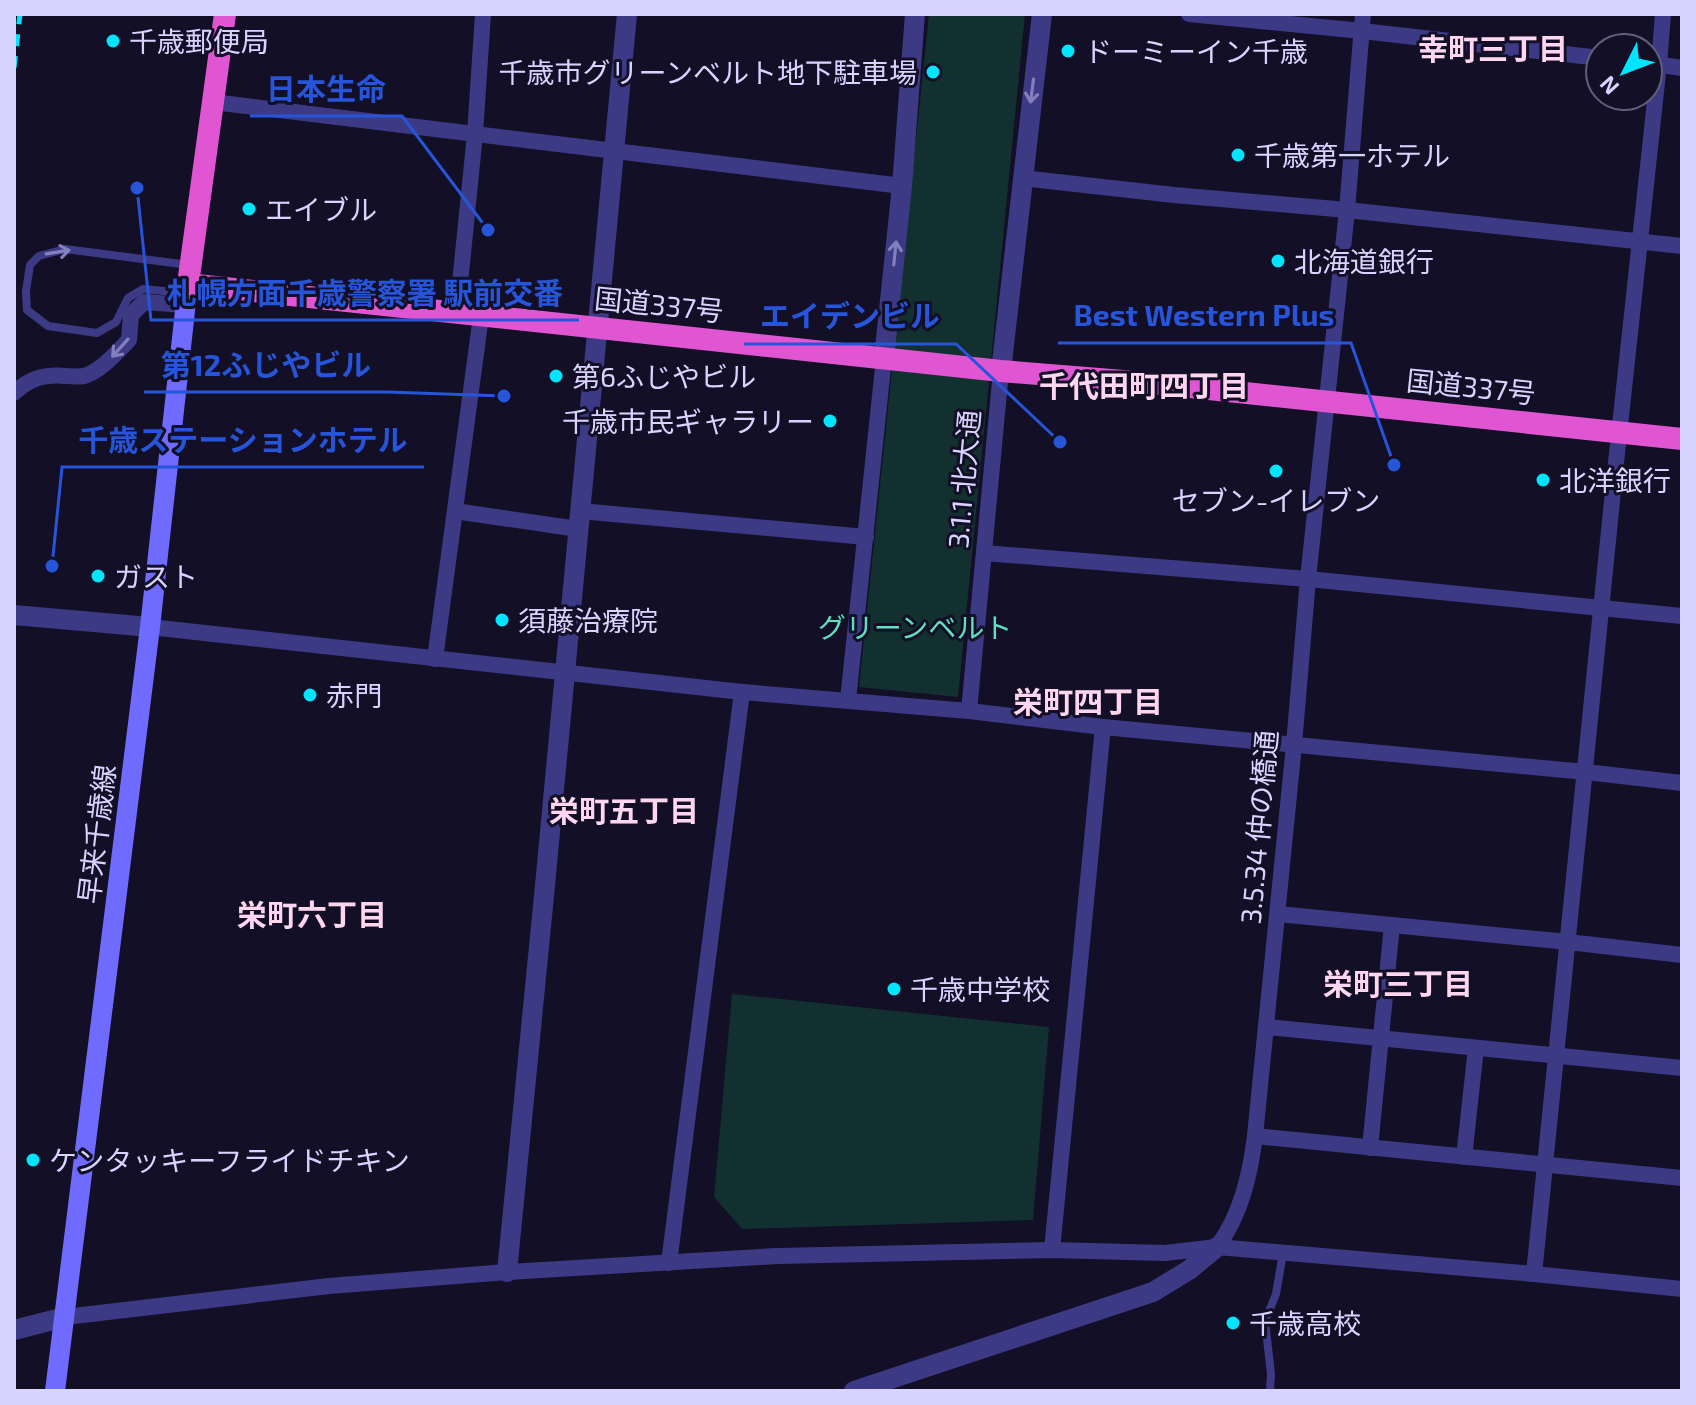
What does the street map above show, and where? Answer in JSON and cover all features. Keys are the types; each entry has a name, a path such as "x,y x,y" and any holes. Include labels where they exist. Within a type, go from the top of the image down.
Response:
{"highway":[{"path":"187,287 225,14"},
{"name":"国道337号","path":"187,287 1001,371 1326,400 1682,439"}],"main road":[{"name":"早来千歳線","path":"55,1391 150,627 187,287"}],"street":[{"path":"457,313 475,134 483,14"},
{"path":"507,1272 627,14"},
{"path":"848,700 902,186 915,14"},
{"name":"3.1.1 北大通","path":"969,711 1001,371 1042,14"},
{"path":"1189,14 1363,22 1584,56"},
{"name":"3.5.34 仲の橋通","path":"854,1391 1153,1292 1189,1270 1217,1247 1227,1234 1245,1191 1251,1167 1267,1027 1363,22"},
{"path":"213,102 902,186"},
{"path":"1534,1274 1650,112"},
{"path":"1022,178 1682,246"},
{"path":"14,393 33,378 49,374 82,377 89,374 129,340 131,315 144,302 187,287"},
{"path":"435,659 481,316"},
{"path":"455,511 866,537"},
{"path":"984,553 1308,579 1682,616"},
{"path":"14,615 742,692 969,711 1103,727 1682,783"},
{"path":"669,1263 742,692"},
{"path":"1052,1250 1103,727"},
{"path":"1278,914 1682,955"},
{"path":"1370,1148 1392,925"},
{"path":"1267,1027 1682,1068"},
{"path":"1464,1157 1476,1048"},
{"path":"1255,1136 1682,1178"},
{"path":"14,1330 65,1317 329,1286 777,1256 1052,1250 1165,1253 1217,1247 1682,1289"}],"lane":[{"path":"65,249 187,287 143,289 128,298 116,322 97,333 48,326 27,310 30,265 39,256 65,249"},
{"path":"1270,1391 1265,1321 1276,1294 1283,1253"}],"green space":[{"name":"グリーンベルト","path":"929,14 1025,14 958,697 859,687"},
{"path":"732,994 1049,1027 1033,1220 742,1229 714,1197"}],"railway":[{"path":"14,68 20,14"}],"place":[{"name":"千歳郵便局","path":"113,41"},
{"name":"ドーミーイン千歳","path":"1068,51"},
{"name":"千歳市グリーンベルト地下駐車場","path":"933,72"},
{"name":"千歳第一ホテル","path":"1238,155"},
{"name":"札幌方面千歳警察署 駅前交番","path":"137,188"},
{"name":"エイブル","path":"249,209"},
{"name":"日本生命","path":"488,230"},
{"name":"北海道銀行","path":"1278,261"},
{"name":"第6ふじやビル","path":"556,376"},
{"name":"第12ふじやビル","path":"504,396"},
{"name":"千歳市民ギャラリー","path":"830,421"},
{"name":"エイデンビル","path":"1060,442"},
{"name":"Best Western Plus","path":"1394,465"},
{"name":"セブン-イレブン","path":"1276,471"},
{"name":"北洋銀行","path":"1543,480"},
{"name":"千歳ステーションホテル","path":"52,566"},
{"name":"ガスト","path":"98,576"},
{"name":"須藤治療院","path":"502,620"},
{"name":"赤門","path":"310,695"},
{"name":"千歳中学校","path":"894,989"},
{"name":"ケンタッキーフライドチキン","path":"33,1160"},
{"name":"千歳高校","path":"1233,1323"}],"district":[{"name":"幸町三丁目","path":"1493,48"},
{"name":"千代田町四丁目","path":"1144,385"},
{"name":"栄町四丁目","path":"1088,701"},
{"name":"栄町五丁目","path":"624,810"},
{"name":"栄町六丁目","path":"312,914"},
{"name":"栄町三丁目","path":"1398,983"}]}
